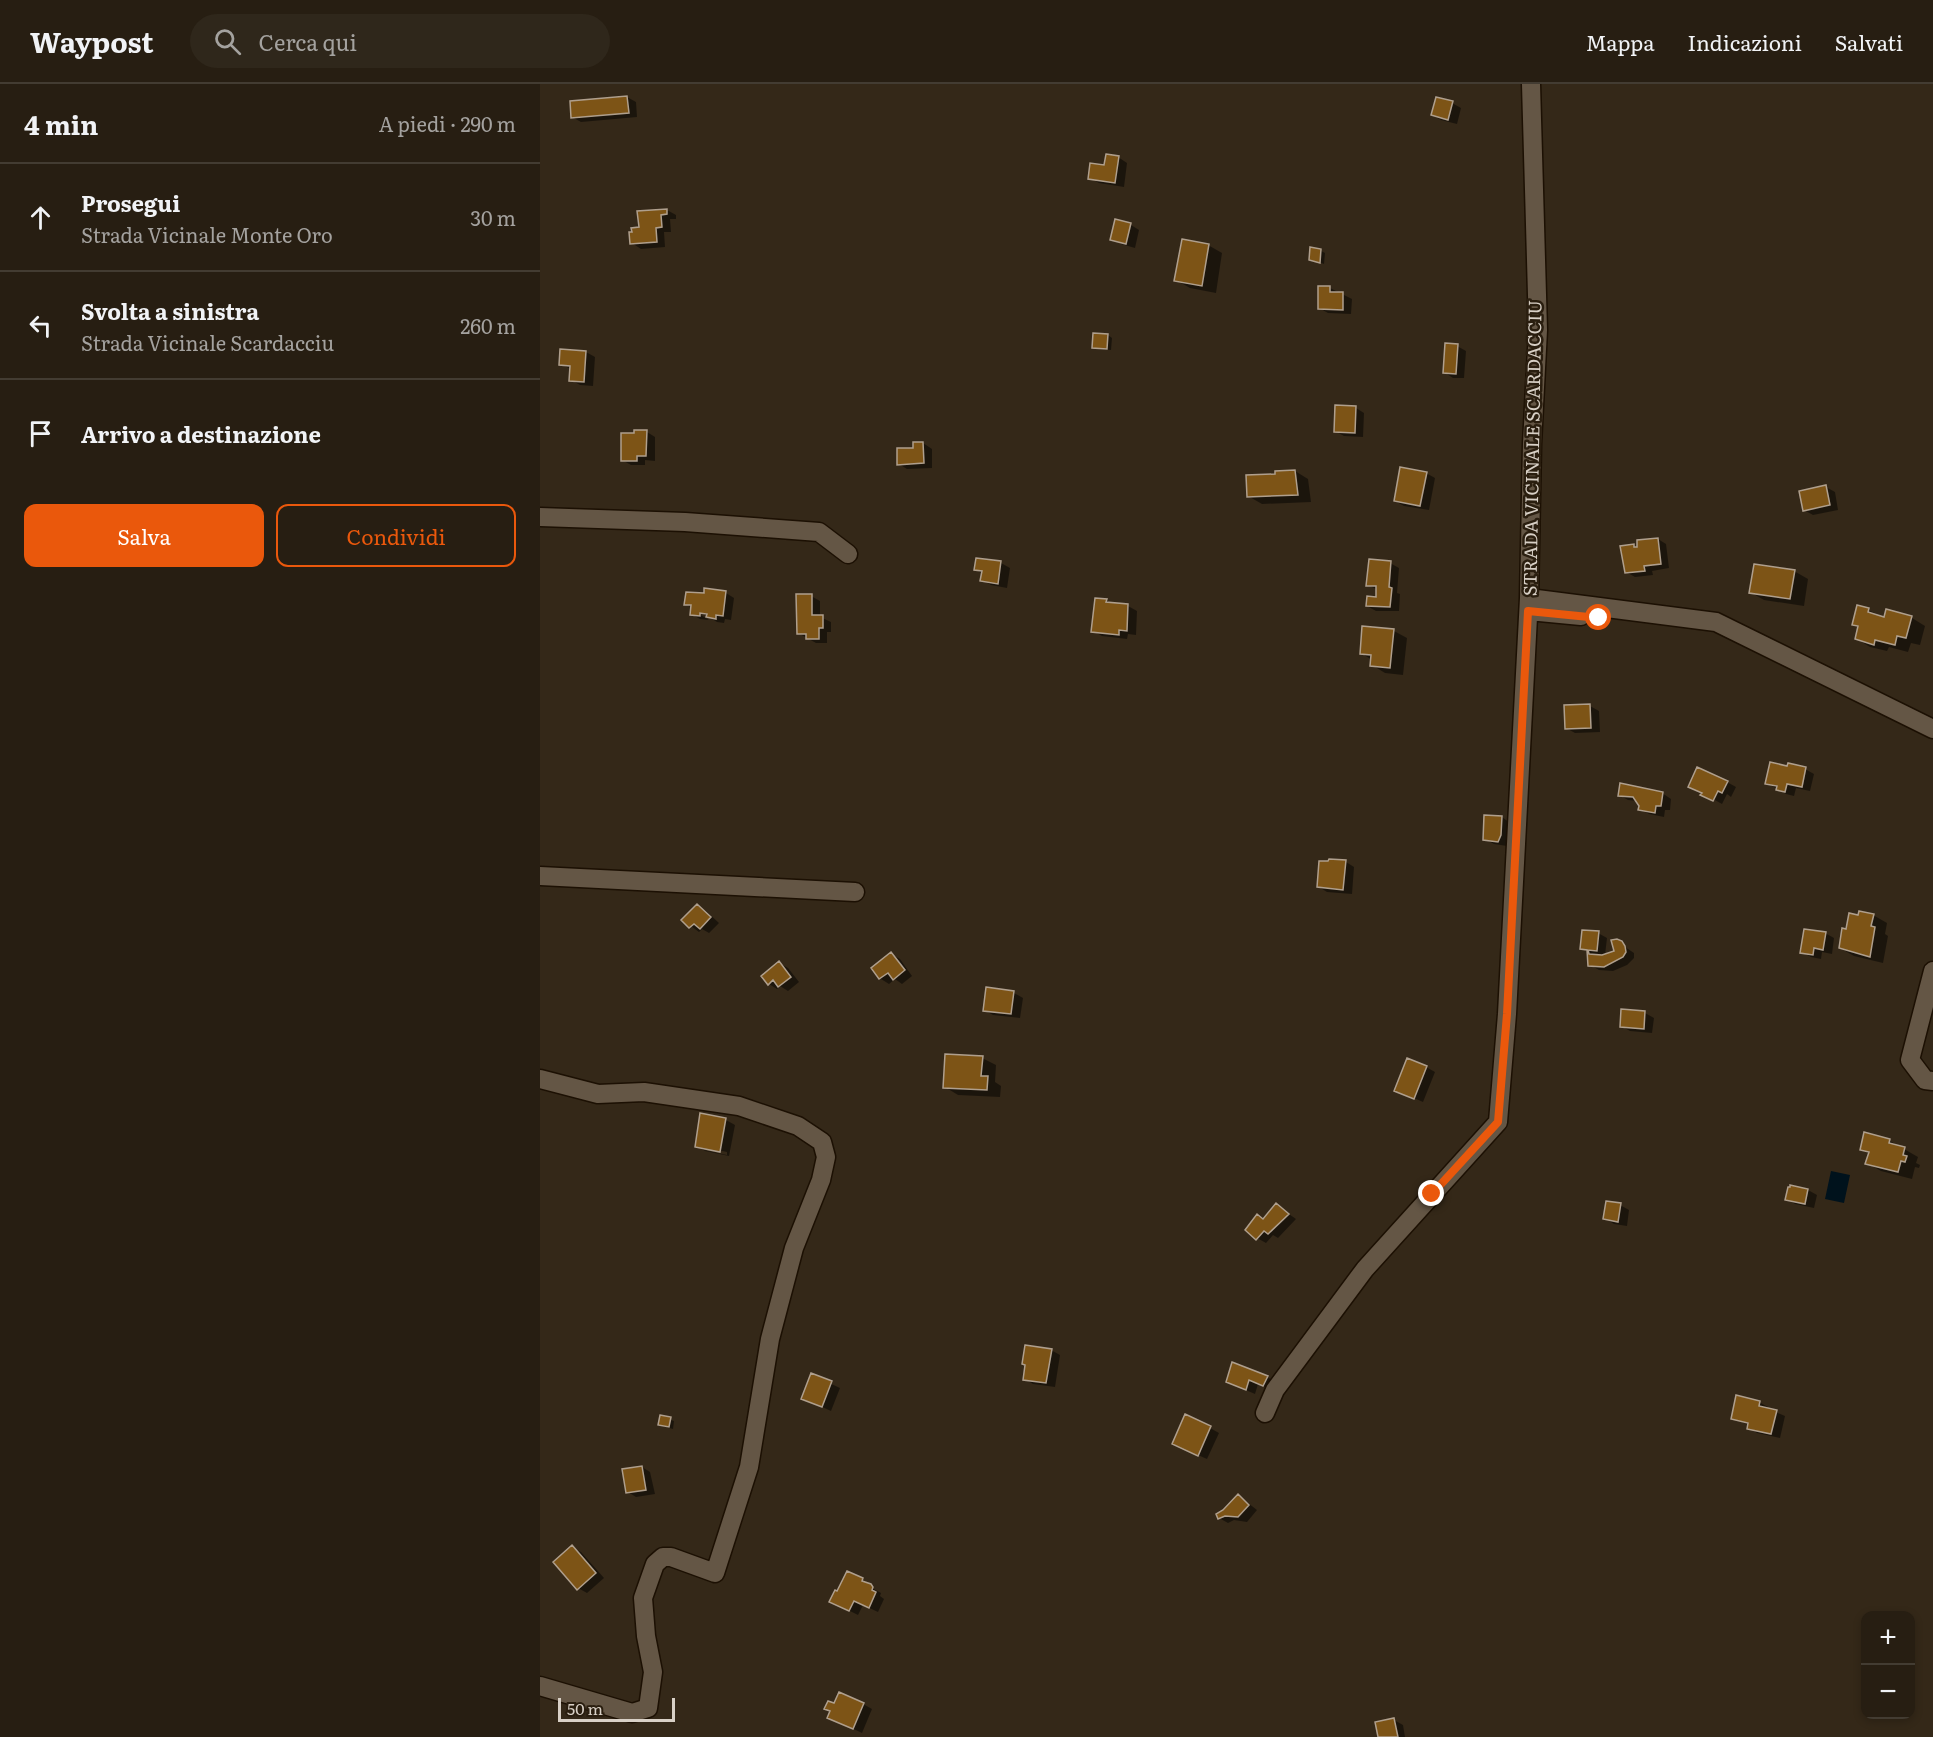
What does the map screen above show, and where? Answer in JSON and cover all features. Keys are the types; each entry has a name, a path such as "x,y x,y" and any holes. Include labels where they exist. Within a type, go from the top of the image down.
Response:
{"street":[{"name":"STRADA VICINALE SCARDACCIU","path":"1265,1413 1275,1390 1365,1269 1498,1122 1507,1014 1529,604 1532,444 1538,330 1531,84"},
{"path":"540,517 686,522 819,532 848,554"},
{"path":"1529,604 1716,621 1933,729"},
{"path":"1529,604 1695,628 1736,640 1933,739"},
{"path":"540,876 855,892"},
{"path":"1933,971 1910,1060 1925,1080 1933,1081"},
{"path":"540,1079 598,1094 644,1092 739,1106 798,1126 822,1142 826,1157 821,1180 794,1248 770,1339 749,1467 715,1573 671,1557 663,1557 655,1564 643,1598 646,1636 653,1672 648,1708 632,1713 540,1686"}],"water":[{"path":"1831,1171 1850,1175 1844,1203 1825,1199"}],"building":[{"path":"627,96 629,113 571,118 570,101"},
{"path":"1436,97 1453,101 1448,120 1431,115"},
{"path":"1106,154 1119,156 1115,183 1088,179 1090,163 1104,165"},
{"path":"667,209 667,214 661,215 662,227 656,228 657,242 630,244 631,228 639,227 637,211"},
{"path":"1115,219 1131,223 1126,244 1110,240"},
{"path":"1182,239 1209,244 1202,286 1174,281"},
{"path":"1310,247 1321,249 1320,263 1309,260"},
{"path":"1318,286 1330,286 1330,292 1343,292 1343,310 1318,309"},
{"path":"1093,333 1108,334 1107,349 1092,348"},
{"path":"1445,343 1458,344 1456,374 1443,373"},
{"path":"560,349 586,351 584,382 569,381 570,366 559,365"},
{"path":"1335,405 1356,406 1355,433 1334,432"},
{"path":"634,430 647,430 646,456 637,456 637,461 621,461 621,433 634,433"},
{"path":"913,442 923,442 924,463 897,465 897,448 913,448"},
{"path":"1400,467 1427,472 1420,506 1394,501"},
{"path":"1295,470 1298,495 1247,497 1246,475 1275,474 1275,471"},
{"path":"1826,485 1830,505 1803,511 1799,491"},
{"path":"1658,538 1661,564 1644,566 1645,571 1625,573 1620,546 1634,544 1634,547 1637,547 1637,540"},
{"path":"976,558 1001,561 998,584 980,581 982,571 974,570"},
{"path":"1369,559 1391,561 1390,607 1366,606 1367,596 1376,597 1376,586 1366,586"},
{"path":"1754,564 1795,570 1790,599 1749,593"},
{"path":"704,588 726,591 723,616 716,615 716,619 706,617 707,614 690,615 691,605 684,605 686,592 704,593"},
{"path":"796,594 812,594 812,615 823,615 823,628 819,628 819,639 806,639 806,634 797,634"},
{"path":"1095,598 1107,599 1106,602 1128,604 1127,631 1119,630 1119,635 1091,632"},
{"path":"1857,605 1869,608 1868,612 1884,617 1886,609 1912,616 1906,638 1897,636 1895,645 1875,640 1874,645 1855,639 1858,626 1852,625"},
{"path":"1362,626 1394,629 1390,668 1370,666 1371,655 1360,654"},
{"path":"1590,704 1591,728 1565,729 1564,705"},
{"path":"1770,762 1806,767 1802,787 1787,784 1785,792 1776,790 1777,786 1765,784"},
{"path":"1697,767 1728,781 1722,793 1718,791 1713,801 1688,787"},
{"path":"1620,783 1663,792 1661,806 1656,806 1655,813 1638,810 1639,806 1633,797 1618,796"},
{"path":"1484,815 1502,816 1501,835 1498,842 1483,840"},
{"path":"1346,860 1343,890 1317,887 1319,861"},
{"path":"697,904 711,917 700,929 694,924 689,928 681,920"},
{"path":"1859,911 1874,914 1871,926 1875,927 1870,957 1839,948 1842,928 1846,929 1849,913 1858,915"},
{"path":"1804,929 1826,932 1823,950 1814,948 1813,955 1800,953"},
{"path":"1582,930 1599,931 1597,951 1588,950 1589,954 1602,955 1614,951 1611,940 1617,939 1622,941 1626,952 1623,957 1604,967 1588,966 1587,950 1580,949"},
{"path":"891,952 905,970 893,980 888,973 879,979 871,968"},
{"path":"779,961 791,977 778,987 773,980 768,985 761,976"},
{"path":"986,987 1014,991 1011,1014 983,1011"},
{"path":"1621,1009 1645,1011 1644,1029 1620,1027"},
{"path":"945,1054 983,1056 981,1076 988,1076 987,1090 943,1088"},
{"path":"1407,1058 1427,1066 1414,1099 1394,1091"},
{"path":"700,1113 726,1118 720,1152 695,1147"},
{"path":"1864,1132 1890,1139 1889,1143 1905,1147 1903,1155 1907,1156 1905,1162 1901,1161 1898,1172 1865,1164 1869,1152 1860,1150"},
{"path":"1790,1185 1808,1189 1805,1204 1785,1200"},
{"path":"1606,1201 1621,1203 1618,1222 1603,1219"},
{"path":"1276,1203 1289,1214 1268,1234 1264,1231 1256,1240 1245,1230 1257,1214 1263,1219"},
{"path":"1025,1345 1052,1349 1046,1383 1023,1380 1025,1365 1022,1364"},
{"path":"1232,1362 1268,1376 1263,1386 1249,1380 1246,1390 1226,1382"},
{"path":"811,1373 832,1381 822,1407 801,1399"},
{"path":"1736,1395 1760,1401 1759,1406 1777,1410 1771,1434 1747,1429 1748,1423 1731,1419"},
{"path":"1185,1414 1211,1426 1198,1456 1172,1444"},
{"path":"660,1415 671,1417 669,1427 658,1425"},
{"path":"642,1466 646,1490 626,1493 622,1469"},
{"path":"1238,1494 1249,1505 1238,1517 1225,1516 1218,1519 1216,1514"},
{"path":"572,1545 596,1573 577,1590 553,1562"},
{"path":"847,1571 863,1578 862,1581 871,1584 872,1590 876,1592 869,1608 854,1601 849,1611 829,1602"},
{"path":"839,1692 864,1703 853,1729 827,1718 830,1711 824,1709 828,1701 834,1703"},
{"path":"1394,1718 1398,1737 1378,1737 1375,1722"}],"route":[{"path":"1432,1194 1498,1122 1507,1014 1528,611 1599,618"}]}
